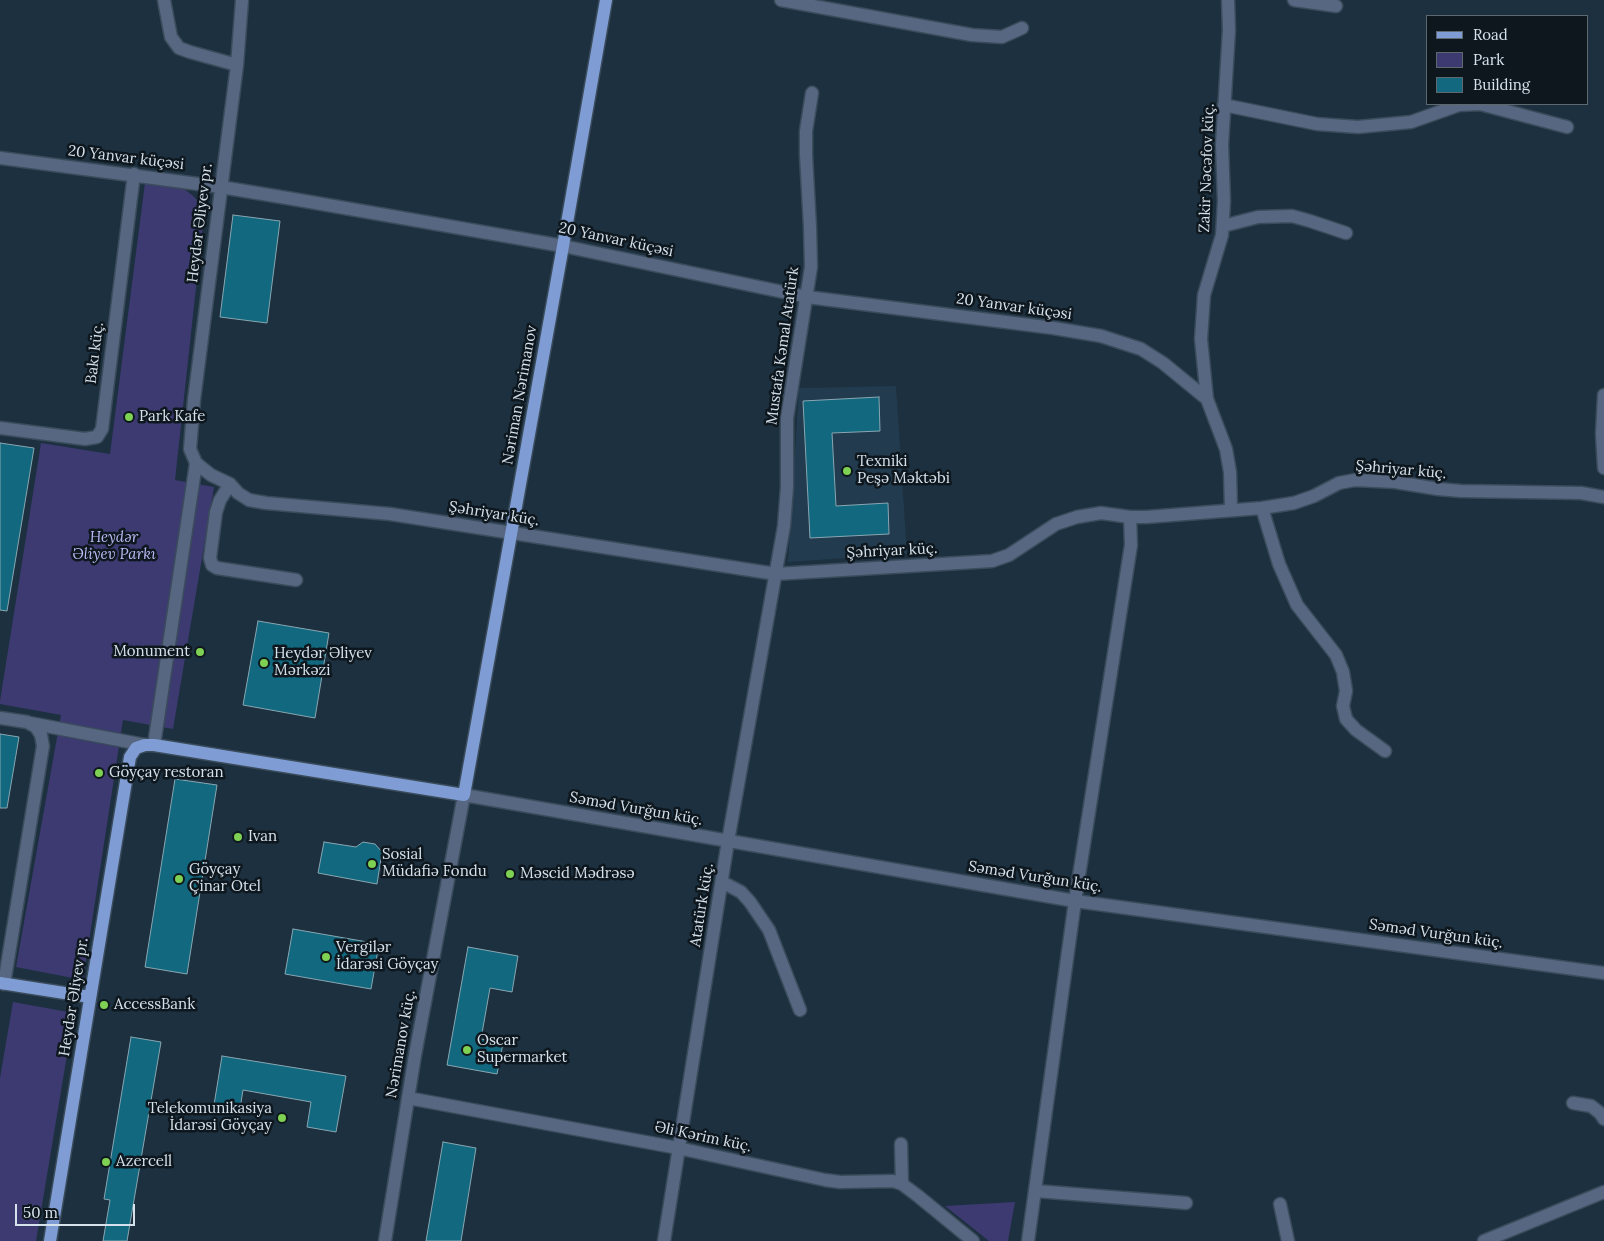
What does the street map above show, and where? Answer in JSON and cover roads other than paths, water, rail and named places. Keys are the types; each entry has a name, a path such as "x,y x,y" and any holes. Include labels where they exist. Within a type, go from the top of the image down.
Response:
{"main road":[{"name":"Nəriman Nərimanov","path":"464,795 564,246 606,0"},
{"name":"Heydər Əliyev pr.","path":"50,1241 130,757 136,748 149,745"},
{"path":"149,745 464,795"},
{"path":"2,983 90,997"}],"street":[{"path":"164,0 171,37 179,48 237,65"},
{"name":"Heydər Əliyev pr.","path":"196,463 190,449 194,400 237,65 242,0"},
{"path":"780,0 972,35 1002,37 1022,28"},
{"name":"Zakir Nəcəfov küç.","path":"1228,0 1229,30 1222,146 1222,226 1219,250 1204,295 1201,339 1207,399 1226,449 1230,472 1231,509"},
{"path":"1294,0 1336,6"},
{"name":"Mustafa Kəmal Atatürk","path":"776,574 784,526 787,418 811,267 806,131 812,92"},
{"path":"1224,105 1317,124 1358,127 1411,122 1459,106 1470,105"},
{"path":"1484,105 1567,127"},
{"name":"20 Yanvar küçəsi","path":"0,158 221,186 564,246 807,297 1053,328 1101,336 1141,349 1163,363 1207,399"},
{"name":"Bakı küç.","path":"0,428 85,439 97,437 102,428 134,174"},
{"path":"1222,226 1258,217 1292,216 1346,234"},
{"path":"1604,395 1602,434 1604,468"},
{"path":"0,718 149,745 196,463"},
{"name":"Şəhriyar küç.","path":"196,463 230,484 238,493 249,500 390,514 776,574 992,561 1009,555 1056,524 1101,513 1147,517 1262,508 1294,503 1314,496 1339,483 1355,480 1395,482 1454,491 1581,493 1604,497"},
{"path":"230,484 220,500 216,512 210,558 212,565 217,568 296,580"},
{"path":"1262,508 1279,564 1297,605 1336,655 1343,672 1346,691 1343,706 1346,719 1356,730 1385,751"},
{"path":"1028,1241 1075,901 1130,545 1130,517"},
{"name":"Atatürk küç.","path":"664,1241 728,841 776,574"},
{"path":"2,983 43,746 41,735 36,727 28,722"},
{"name":"Səməd Vurğun küç.","path":"464,795 1075,901 1604,973"},
{"name":"Nərimanov küç.","path":"384,1241 408,1098 464,795"},
{"path":"722,882 741,892 769,930 800,1010"},
{"name":"Əli Kərim küç.","path":"408,1098 678,1148 825,1180 840,1182 893,1181 902,1184"},
{"path":"1573,1103 1591,1106 1604,1119"},
{"path":"901,1144 902,1184 973,1241"},
{"path":"1036,1191 1186,1204"},
{"path":"1484,1241 1604,1192"},
{"path":"1280,1204 1288,1241"}],"place":[{"name":"Park Kafe","path":"129,417"},
{"name":"Texniki Peşə Məktəbi","path":"847,471"},
{"name":"Monument","path":"200,652"},
{"name":"Heydər Əliyev Mərkəzi","path":"264,663"},
{"name":"Göyçay restoran","path":"99,773"},
{"name":"Ivan","path":"238,837"},
{"name":"Sosial Müdafiə Fondu","path":"372,864"},
{"name":"Məscid Mədrəsə","path":"510,874"},
{"name":"Göyçay Çinar Otel","path":"179,879"},
{"name":"Vergilər İdarəsi Göyçay","path":"326,957"},
{"name":"AccessBank","path":"104,1005"},
{"name":"Oscar Supermarket","path":"467,1050"},
{"name":"Telekomunikasiya İdarəsi Göyçay","path":"282,1118"},
{"name":"Azercell","path":"106,1162"}],"park label":[{"name":"Heydər Əliyev Parkı","path":"114,546"}]}
